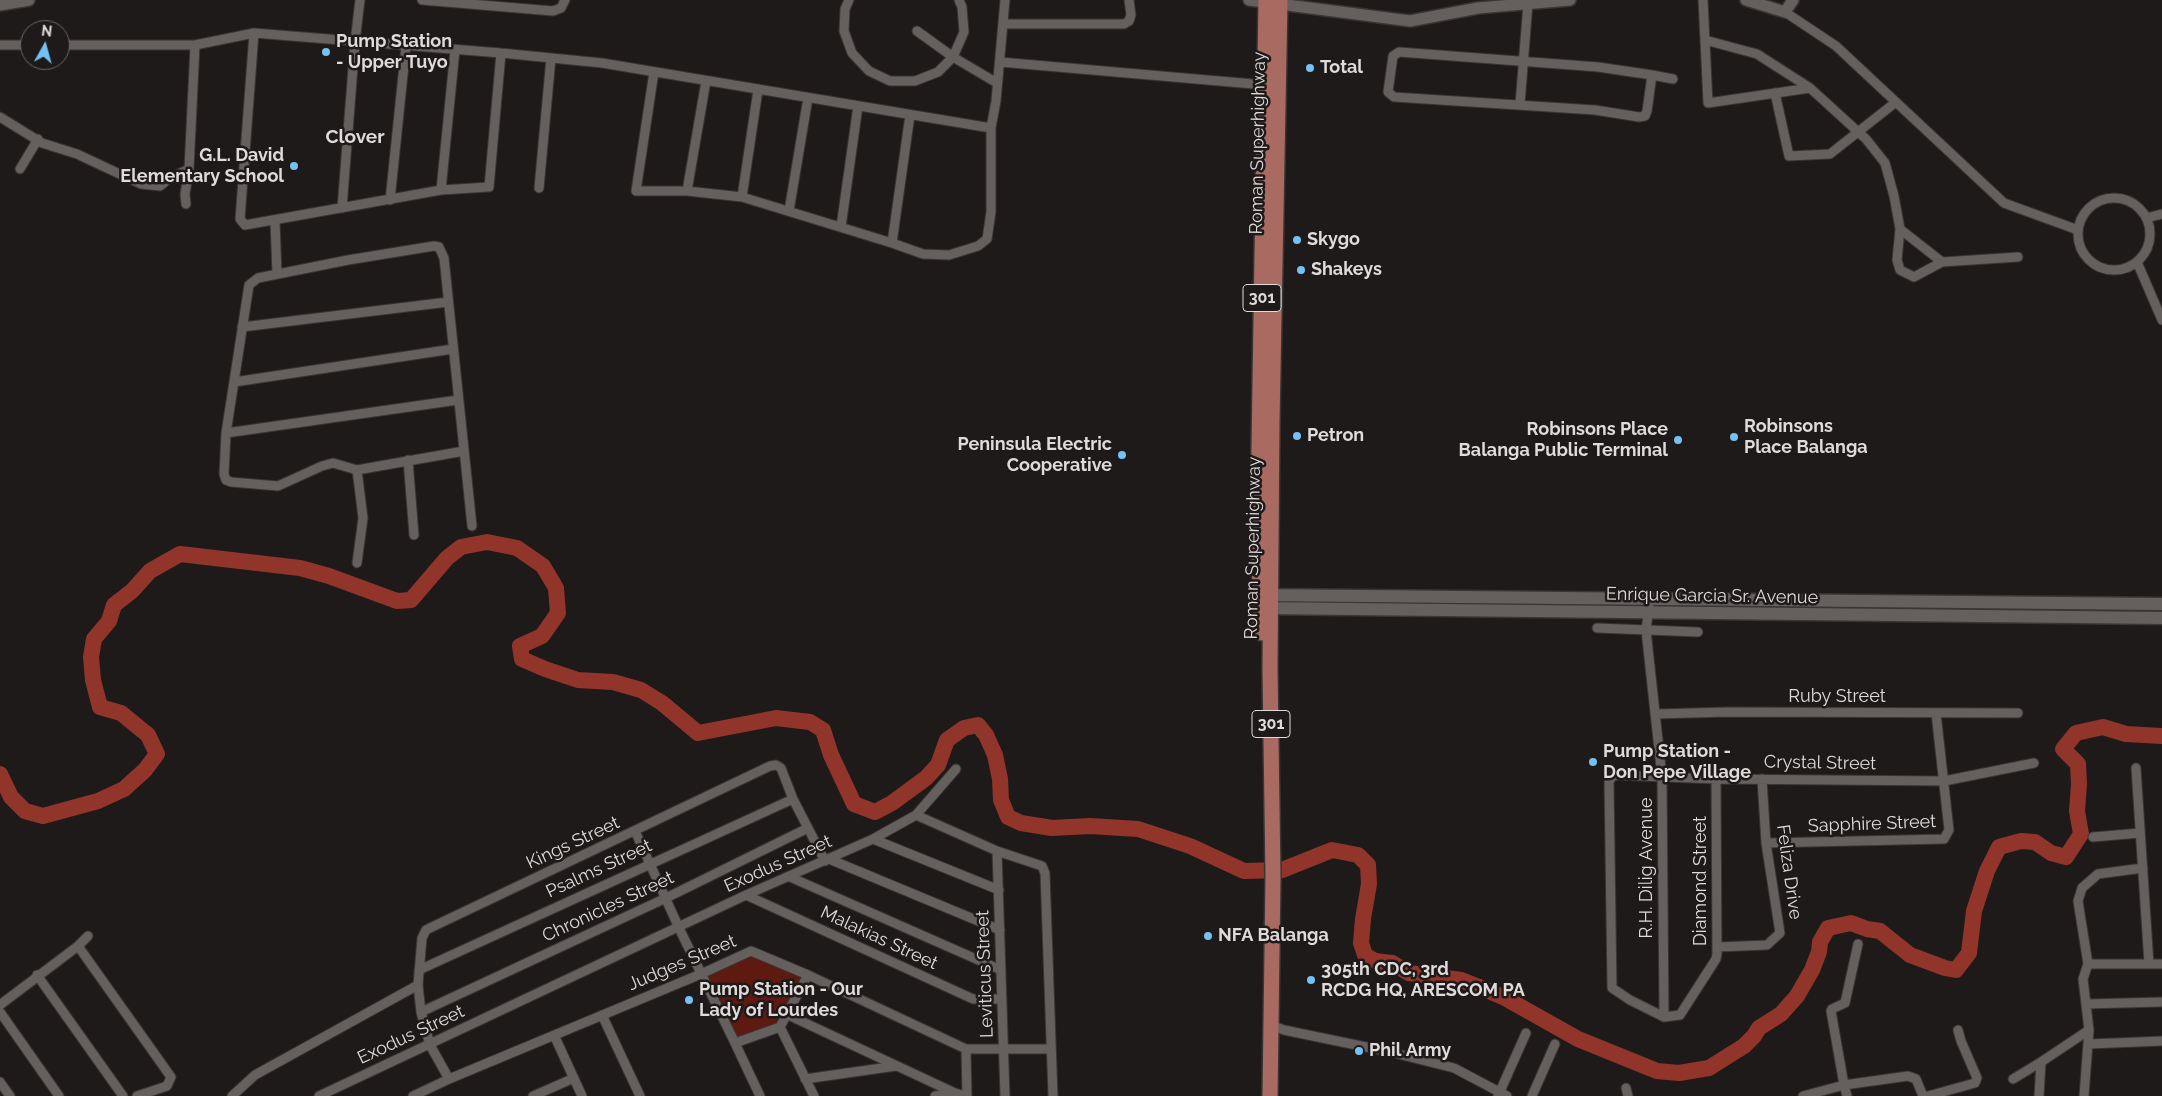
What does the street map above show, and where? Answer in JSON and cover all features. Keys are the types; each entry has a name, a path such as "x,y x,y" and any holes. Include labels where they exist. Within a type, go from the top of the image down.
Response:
{"main road":[{"name":"Roman Superhighway","path":"1266,602 1258,513 1265,85 1273,1"},
{"name":"Roman Superhighway","path":"1270,1096 1266,602 1273,1"},
{"name":"Enrique Garcia Sr. Avenue","path":"1266,602 1650,600 2162,604"},
{"name":"Enrique Garcia Sr. Avenue","path":"1266,602 1648,613 2162,618"},
{"name":"Roman Superhighway","path":"1259,1096 1268,877"}],"street":[{"path":"0,5 13,1 29,0"},
{"path":"342,208 360,0"},
{"path":"422,0 554,11 561,8 565,0"},
{"path":"850,0 845,9 844,31 852,53 869,71 890,81 915,81 938,72 953,57 964,32 962,7 959,0"},
{"path":"654,72 636,190 687,191 742,197 923,254 949,255 978,246 987,239 990,228 991,128 1000,62 1005,0"},
{"path":"1003,24 1124,24 1129,21 1131,15 1129,0"},
{"path":"1249,0 1273,1 1410,21 1478,8 1570,0"},
{"path":"1703,0 1708,103 1810,88"},
{"path":"1746,0 1785,12 1836,46 2004,203 2078,230"},
{"path":"1785,12 1793,0"},
{"path":"1520,104 1528,3"},
{"path":"917,31 953,57 997,83"},
{"path":"254,33 240,219 245,225 441,190 489,187 501,53"},
{"path":"70,45 195,45 254,33 501,53 602,63 991,128"},
{"path":"1705,40 1757,54 1810,88 1858,132 1885,163 1900,229 1897,260 1900,270 1914,277 1942,262 2018,257"},
{"path":"0,44 20,45"},
{"path":"186,204 185,194 189,170 195,45"},
{"path":"390,200 406,46"},
{"path":"441,190 455,50"},
{"path":"1652,75 1647,111 1645,116 1639,117 1594,110 1394,97 1388,92 1393,56 1399,52 1598,67 1652,75 1673,79"},
{"path":"539,188 551,58"},
{"path":"1000,62 1265,85"},
{"path":"687,191 706,81"},
{"path":"742,197 758,90"},
{"path":"1775,93 1789,156 1830,154 1896,102"},
{"path":"789,211 808,98"},
{"path":"841,227 858,106"},
{"path":"892,243 910,115"},
{"path":"0,117 52,147 90,159 141,184 160,186 170,178 189,170"},
{"path":"20,169 38,139"},
{"path":"2108,198 2119,198 2140,208 2146,218 2150,236 2144,255 2128,267 2118,270 2096,266 2082,250 2078,240 2081,218 2097,202 2108,198"},
{"path":"2146,218 2162,214"},
{"path":"274,221 277,274"},
{"path":"1900,229 1942,262"},
{"path":"464,451 357,470 333,464 322,466 278,486 226,480 224,474 226,433 249,284 258,278 277,274 434,246 439,247 443,253 472,526"},
{"path":"2137,262 2162,320"},
{"path":"242,327 448,302"},
{"path":"234,382 453,349"},
{"path":"226,433 458,400"},
{"path":"408,460 414,535"},
{"path":"357,470 363,518 357,562"},
{"name":"R.H. Dilig Avenue","path":"1650,600 1646,630 1662,776 1664,1017"},
{"path":"1597,628 1698,632"},
{"name":"Ruby Street","path":"1656,714 1726,712 2018,713"},
{"path":"1936,714 1944,781"},
{"name":"Crystal Street","path":"1664,1017 1630,1000 1612,988 1609,782 1615,775 1716,779 1944,781 2034,764"},
{"name":"Kings Street","path":"449,1078 430,1044 421,1012 418,985 422,938 426,930 770,766 776,765 781,768 808,828 827,860"},
{"path":"2136,768 2149,964"},
{"name":"Exodus Street","path":"319,1096 746,895 873,839 916,815 956,769"},
{"name":"Diamond Street","path":"1664,1017 1680,1015 1716,959 1718,946 1716,779"},
{"name":"Feliza Drive","path":"1718,946 1767,945 1780,933 1766,843 1762,779"},
{"name":"Sapphire Street","path":"1766,843 1944,839 1948,835 1944,781"},
{"name":"Psalms Street","path":"419,970 793,798"},
{"path":"916,815 997,851 1035,862 1042,866 1045,873 1053,1096"},
{"name":"Chronicles Street","path":"421,1012 666,898 808,828"},
{"path":"636,831 679,928 760,1096"},
{"path":"2094,836 2140,833"},
{"path":"873,839 999,890"},
{"name":"Leviticus Street","path":"997,851 1005,1096"},
{"path":"827,860 1000,930"},
{"path":"2084,1096 2090,1030 2083,979 2088,964 2078,901 2082,888 2098,874 2143,868"},
{"path":"790,877 1001,970"},
{"name":"Malakias Street","path":"746,895 973,999 1002,999"},
{"path":"0,1005 37,975 78,946 88,936"},
{"path":"1847,1096 1831,1012 1832,1009 1845,1002 1858,944"},
{"path":"78,946 171,1077 167,1086 137,1096"},
{"name":"Judges Street","path":"413,1096 449,1078 701,974 751,951 808,975 966,1049 1050,1049"},
{"path":"2088,964 2162,964"},
{"path":"37,975 123,1096"},
{"path":"735,1043 780,1026 808,975"},
{"path":"232,1096 255,1075 418,985"},
{"path":"2086,1004 2162,1002"},
{"path":"0,1012 59,1096"},
{"path":"786,1014 955,1093 966,1096 966,1049"},
{"path":"602,1015 640,1096"},
{"path":"1270,1024 1284,1030 1390,1052 1454,1068 1502,1095 1526,1033"},
{"path":"780,1026 814,1096"},
{"path":"1928,1096 1976,1083 1977,1078 1958,1030"},
{"path":"2013,1079 2090,1030"},
{"path":"554,1035 582,1096"},
{"path":"2089,1044 2162,1041"},
{"path":"1532,1096 1556,1044"},
{"path":"2039,1096 2041,1062"},
{"path":"805,1079 896,1066"},
{"path":"1803,1096 1844,1086 1908,1076 1916,1079 1923,1096"},
{"path":"533,1096 574,1078"},
{"path":"0,1082 10,1096"},
{"path":"935,1096 955,1093"}],"shaded area":[{"path":"751,952 806,975 779,1024 739,1042 705,972"}],"waterway":[{"path":"0,774 11,797 25,811 43,816 98,801 124,789 145,770 157,754 148,735 121,713 100,707 93,680 91,657 94,639 109,621 114,605 132,591 150,571 180,554 300,568 329,576 397,601 411,600 447,558 461,547 487,542 517,548 543,566 556,588 558,613 542,636 520,646 522,659 578,680 613,682 641,690 662,703 698,733 776,718 810,722 823,730 831,755 854,804 875,812 892,803 926,778 938,765 947,740 964,728 978,725 986,735 995,755 1000,779 1001,800 1008,817 1021,823 1052,828 1090,826 1138,829 1190,846 1244,871 1282,870 1332,850 1358,855 1368,865 1369,884 1361,943 1365,955 1375,961 1392,963 1409,973 1461,980 1505,998 1578,1039 1657,1071 1679,1073 1709,1068 1744,1046 1759,1028 1781,1014 1797,996 1812,970 1819,952 1820,942 1828,928 1851,923 1867,929 1880,931 1910,955 1945,968 1956,970 1969,953 1974,911 1987,871 1999,847 2021,841 2035,842 2051,853 2066,857 2081,834 2077,811 2078,764 2063,749 2076,733 2103,727 2126,734 2162,736"}],"place":[{"name":"Pump Station - Upper Tuyo","path":"326,52"},
{"name":"Total","path":"1310,68"},
{"name":"G.L. David Elementary School","path":"294,166"},
{"name":"Skygo","path":"1297,240"},
{"name":"Shakeys","path":"1301,270"},
{"name":"Petron","path":"1297,436"},
{"name":"Robinsons Place Balanga","path":"1734,437"},
{"name":"Robinsons Place Balanga Public Terminal","path":"1678,440"},
{"name":"Peninsula Electric Cooperative","path":"1122,455"},
{"name":"Pump Station - Don Pepe Village","path":"1593,762"},
{"name":"NFA Balanga","path":"1208,936"},
{"name":"305th CDC, 3rd RCDG HQ, ARESCOM PA","path":"1311,980"},
{"name":"Pump Station - Our Lady of Lourdes","path":"689,1000"},
{"name":"Phil Army","path":"1359,1051"}],"district":[{"name":"Clover","path":"355,137"}]}
